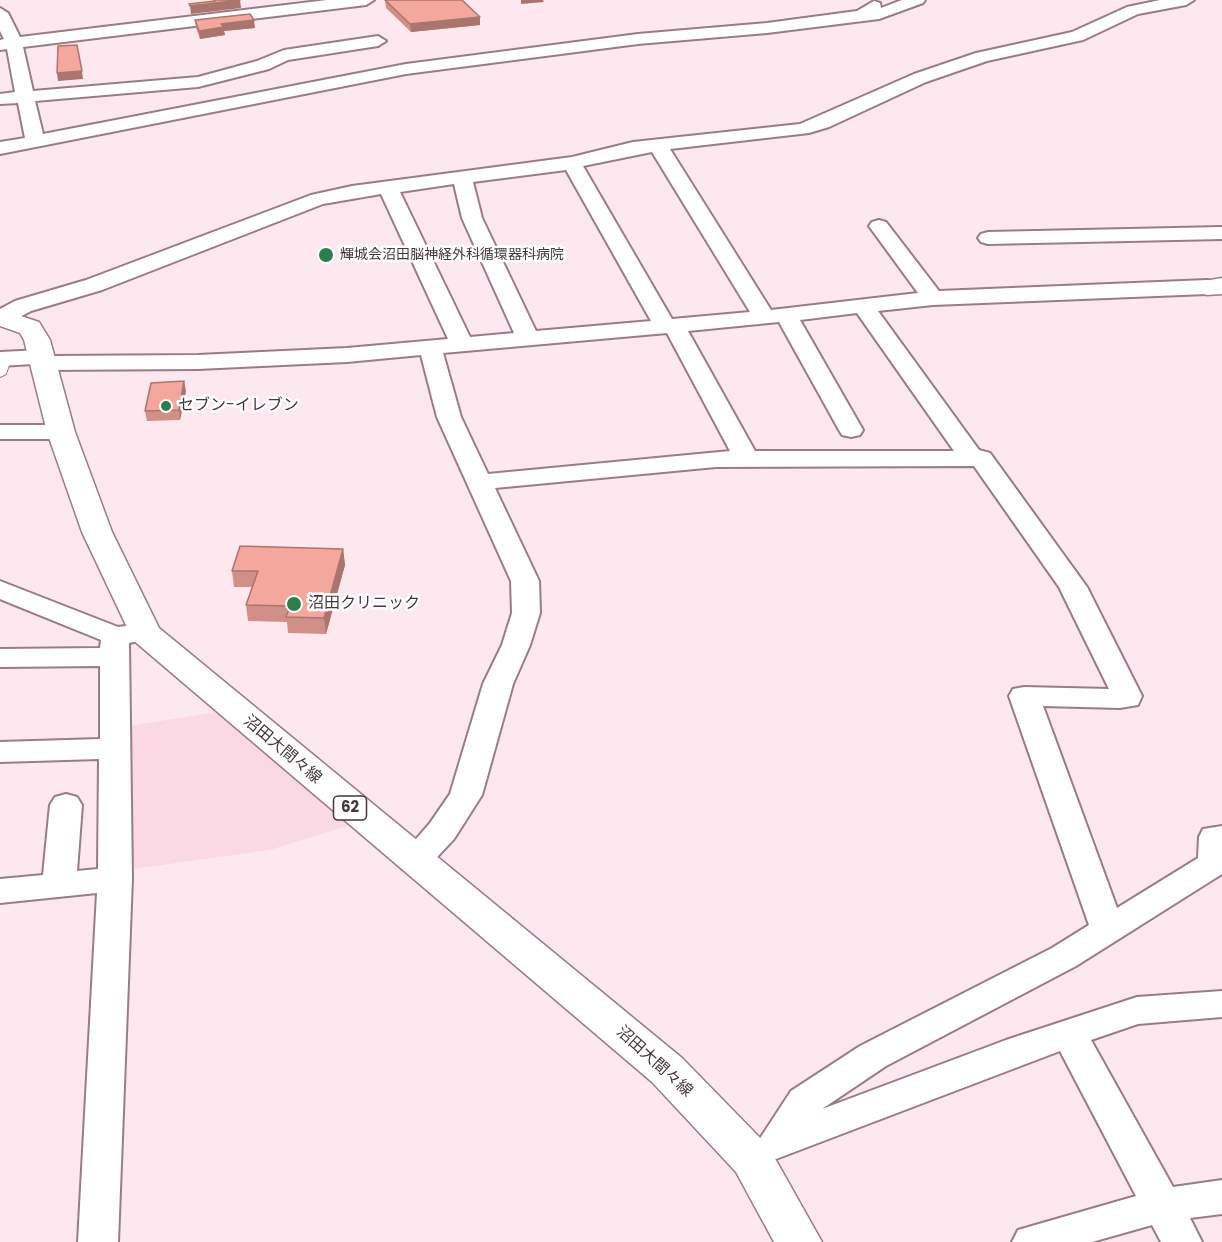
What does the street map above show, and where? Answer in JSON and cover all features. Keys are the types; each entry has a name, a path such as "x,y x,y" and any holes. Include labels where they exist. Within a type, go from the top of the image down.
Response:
{"main road":[{"name":"沼田大間々線","path":"1,317 30,328 43,360 60,432 97,532 124,642 414,861 667,1070 752,1159 798,1242"}],"street":[{"path":"7,44 366,0"},
{"path":"870,14 864,12 883,0"},
{"path":"0,148 406,69 638,39 767,28 879,14 917,0"},
{"path":"1,317 23,306 94,285 318,199 388,187 572,163 658,145 781,132 812,126 920,78 982,57 1077,36 1134,10 1186,0"},
{"path":"341,3 406,69"},
{"path":"0,13 7,44 26,97 35,142"},
{"path":"0,99 198,82 263,65 284,55 378,41"},
{"path":"658,145 776,316 851,430"},
{"path":"572,163 747,459"},
{"path":"462,178 472,218 528,338"},
{"path":"388,187 462,344"},
{"path":"879,226 933,297"},
{"path":"988,238 1222,232"},
{"path":"2,364 43,360 198,362 347,355 776,316 933,297 1215,286"},
{"path":"863,306 971,457"},
{"path":"414,861 442,831 466,795 498,684 516,645 526,613 525,581 449,417 430,347"},
{"path":"0,432 60,432"},
{"path":"481,482 716,459 981,458 1073,587 1127,696 1127,699 1120,699 1024,696 1108,929"},
{"path":"0,589 124,642"},
{"path":"0,658 124,642"},
{"path":"98,1242 115,879 114,749 124,642"},
{"path":"0,752 114,749"},
{"path":"59,885 66,804"},
{"path":"782,1139 804,1102 873,1056 1064,957 1215,863 1215,837 1222,837"},
{"path":"0,891 115,879"},
{"path":"752,1159 782,1139 1137,1011 1222,1004"},
{"path":"1069,1034 1182,1242"},
{"path":"1032,1242 1162,1205 1222,1197"}],"shaded area":[{"path":"217,712 350,825 270,850 125,870 123,727"}],"building":[{"path":"214,0 240,0 190,6 189,4"},
{"path":"385,0 462,0 480,17 410,24"},
{"path":"250,14 254,20 221,24 224,27 199,31 195,20"},
{"path":"77,45 82,71 57,73 58,46"},
{"path":"184,381 179,410 145,411 151,383"},
{"name":"沼田クリニック","path":"240,546 343,549 324,618 286,617 290,606 246,605 258,571 232,571"}],"place":[{"name":"輝城会沼田脳神経外科循環器科病院","path":"326,255"},
{"name":"セブン-イレブン","path":"166,406"},
{"name":"沼田クリニック","path":"294,604"}]}
